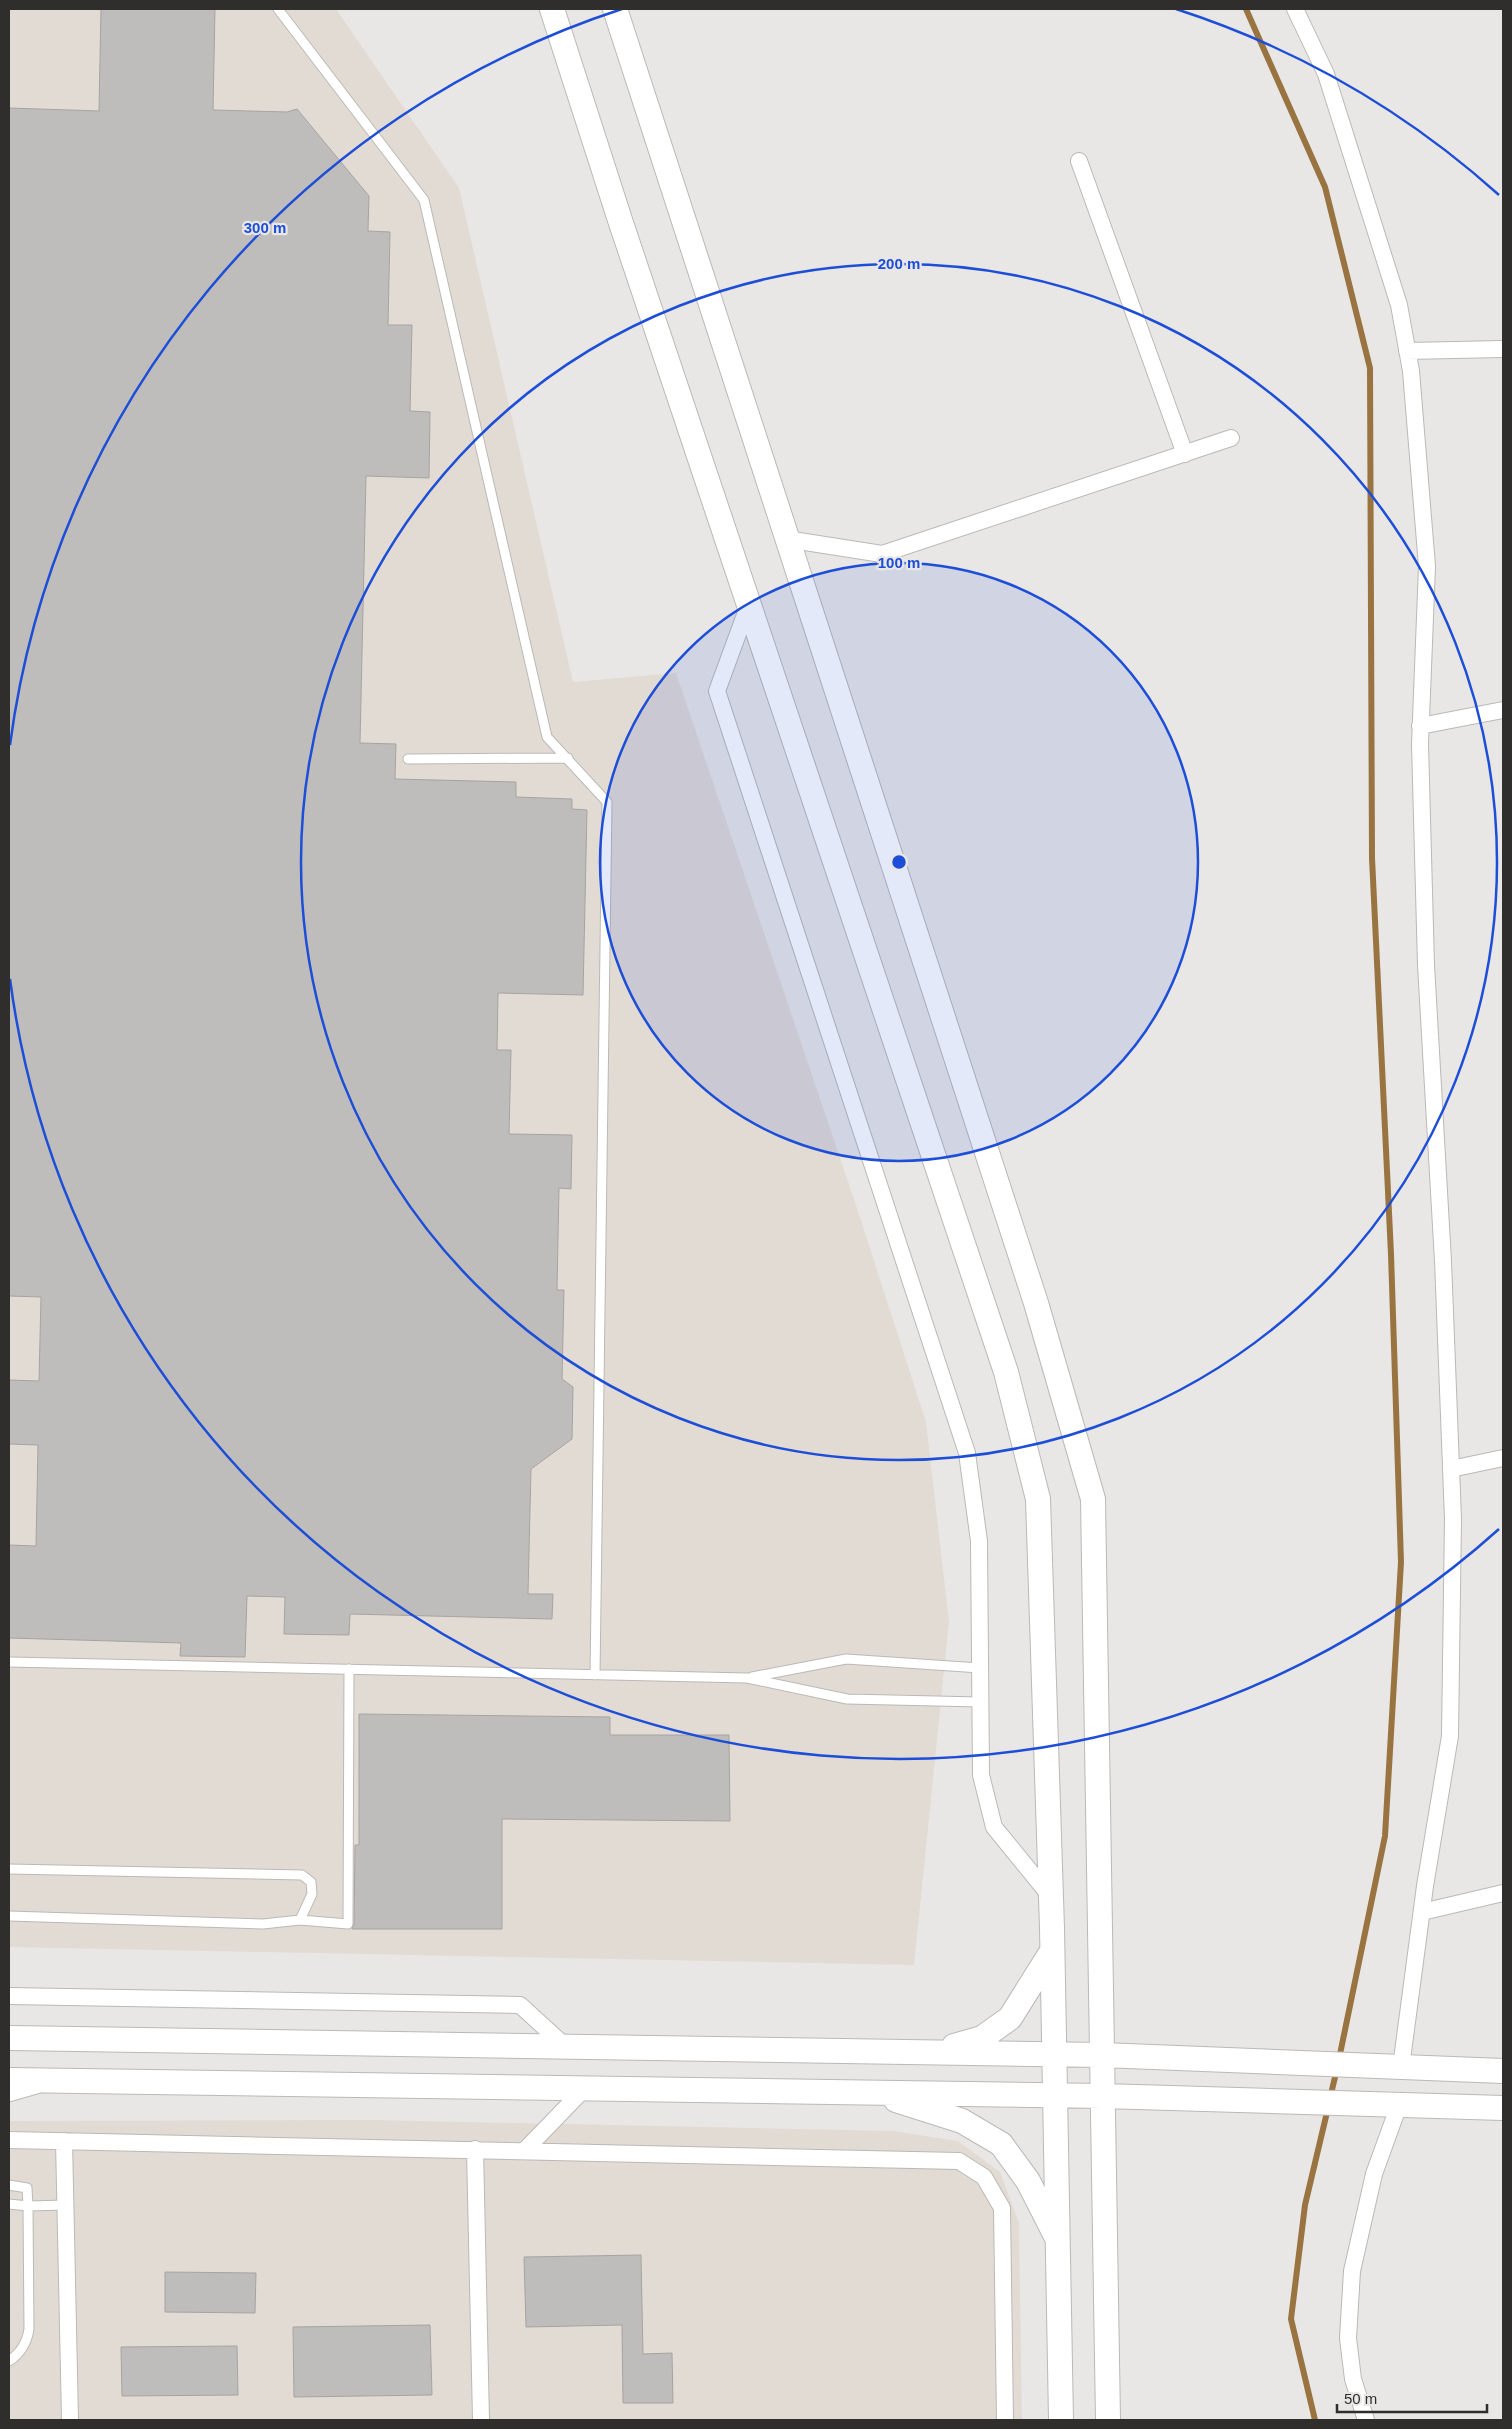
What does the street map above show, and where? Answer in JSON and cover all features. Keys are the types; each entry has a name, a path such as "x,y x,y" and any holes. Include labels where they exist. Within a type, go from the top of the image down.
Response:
{"main road":[{"path":"552,9 1006,1372 1038,1499 1051,1897 1061,2420"},
{"path":"615,9 786,540 1036,1302 1092,1499 1108,2420"},
{"path":"928,2052 982,2038 1010,2018 1052,1951"},
{"path":"9,2038 1102,2055 1503,2071"},
{"path":"9,2080 1103,2096 1503,2108"},
{"path":"872,2093 962,2121 1001,2144 1028,2181 1058,2239"}],"street":[{"path":"1295,9 1328,84 1399,305 1411,371 1427,566 1420,726 1426,965 1442,1251 1453,1519 1450,1736 1422,1912 1401,2067"},
{"path":"1080,161 1185,454"},
{"path":"1407,351 1503,349"},
{"path":"786,540 882,554 1231,438"},
{"path":"749,604 717,691 967,1454 979,1541 981,1774 994,1827 1051,1897"},
{"path":"1420,726 1503,710"},
{"path":"1451,1470 1503,1458"},
{"path":"1422,1912 1503,1893"},
{"path":"9,1996 520,2005 566,2047"},
{"path":"525,2150 585,2088"},
{"path":"1366,2420 1353,2379 1348,2338 1352,2271 1374,2174 1399,2105"},
{"path":"9,2140 959,2161 984,2177 1002,2208 1004,2420"},
{"path":"64,2141 70,2420"},
{"path":"475,2149 480,2420"}],"lane":[{"path":"278,9 424,200 547,737 607,802 595,1675"},
{"path":"408,759 568,758"},
{"path":"747,1678 846,1659 980,1668"},
{"path":"9,1662 747,1678 847,1699 980,1702"},
{"path":"9,1916 263,1924 300,1920 348,1924 349,1669"},
{"path":"9,1869 302,1875 311,1882 312,1894 300,1920"},
{"path":"9,2097 64,2080"},
{"path":"9,2185 27,2188 29,2329 28,2340 22,2350 9,2361"},
{"path":"9,2204 28,2206 65,2205"}],"shaded area":[{"path":"9,9 336,9 459,188 573,682 676,673 858,1211 926,1422 949,1622 914,1965 9,1947"},
{"path":"374,2120 893,2131 958,2141 1000,2172 1019,2223 1022,2420 9,2420 9,2121"}],"building":[{"path":"101,9 215,9 213,110 287,112 297,109 369,196 368,231 390,232 388,325 412,325 410,411 430,412 429,478 366,476 360,743 396,744 395,779 516,782 516,797 572,799 572,809 587,810 583,995 498,993 497,1050 511,1050 509,1134 572,1135 571,1189 559,1188 557,1290 564,1290 562,1379 573,1387 572,1439 531,1469 528,1594 553,1594 552,1619 350,1614 349,1635 284,1634 285,1597 247,1596 245,1657 180,1656 181,1643 9,1638 9,1545 36,1546 38,1445 9,1444 9,1380 39,1381 41,1297 9,1296 9,108 99,111"},
{"path":"359,1714 610,1717 610,1735 729,1735 730,1821 502,1819 502,1929 352,1929 354,1924 355,1845 359,1845"},
{"path":"641,2255 643,2354 672,2353 673,2403 623,2403 622,2325 526,2327 524,2257"},
{"path":"165,2272 256,2273 255,2313 165,2312"},
{"path":"430,2325 432,2395 294,2397 293,2327"},
{"path":"237,2346 238,2395 122,2396 121,2347"}],"waterway":[{"path":"1246,9 1325,187 1370,368 1372,858 1391,1254 1401,1562 1385,1836 1339,2059"},
{"path":"1330,2098 1337,2069"},
{"path":"1315,2420 1291,2319 1305,2205 1328,2108"}]}
